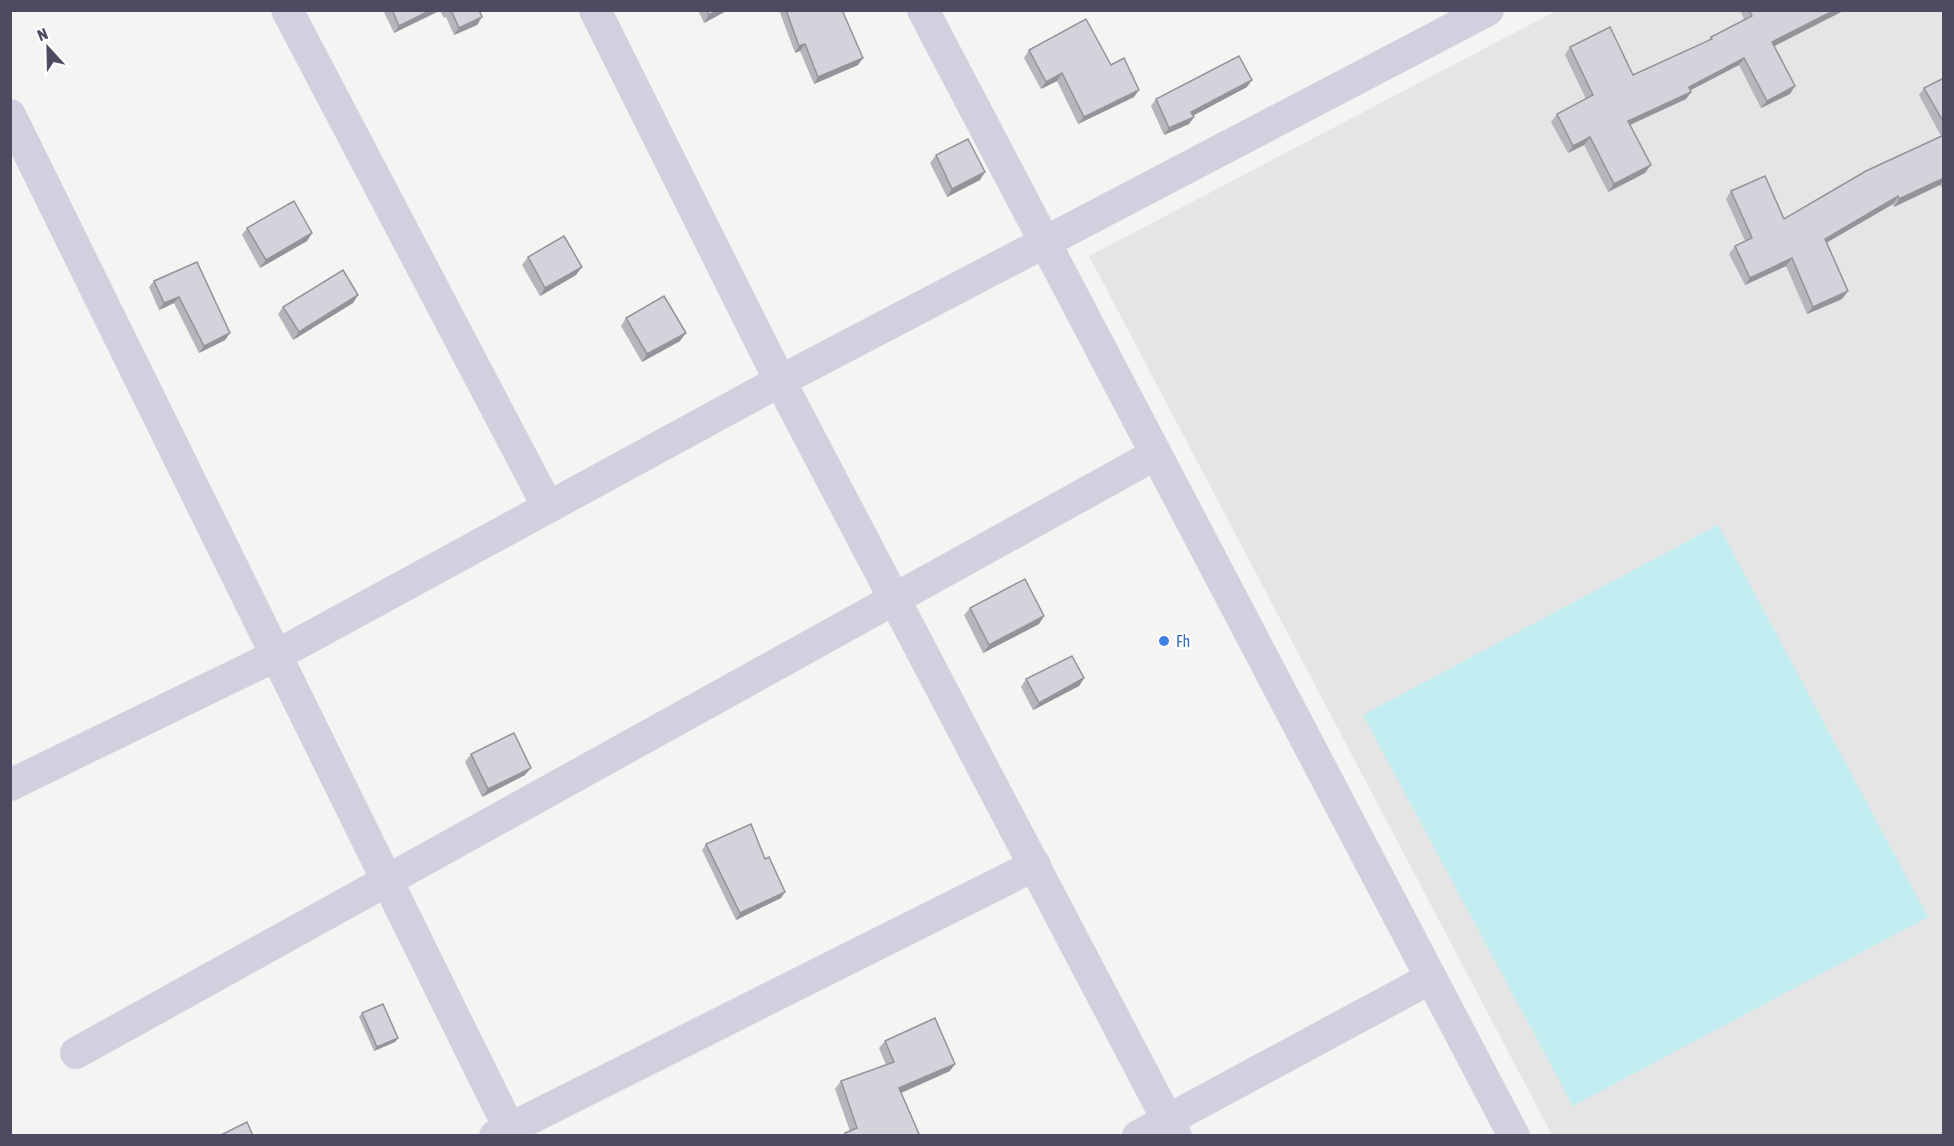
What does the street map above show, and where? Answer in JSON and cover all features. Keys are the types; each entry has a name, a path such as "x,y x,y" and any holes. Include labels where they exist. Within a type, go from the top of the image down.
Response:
{"street":[{"path":"287,10 548,507"},
{"path":"595,10 780,381 1172,1128"},
{"path":"10,785 277,655 780,381 1488,10"},
{"path":"933,14 1045,242 1514,1136"},
{"path":"10,115 19,156 277,655 388,880 502,1132 1035,865"},
{"path":"76,1053 1156,454"},
{"path":"1138,1136 1172,1128 1431,978"}],"shaded area":[{"path":"1556,11 1943,11 1943,1135 1552,1135 1089,256"},
{"path":"1718,525 1928,917 1573,1106 1363,715"}],"building":[{"path":"392,10 431,10 399,26"},
{"path":"451,10 479,10 482,17 459,28"},
{"path":"707,10 718,10 709,15"},
{"path":"786,10 842,10 863,58 818,77 805,44 799,46"},
{"path":"1749,10 1835,10 1772,42 1795,86 1767,101 1744,58 1689,87 1691,92 1628,121 1651,165 1614,184 1590,137 1573,146 1557,114 1593,95 1570,47 1610,27 1633,75 1712,39 1711,37 1752,16"},
{"path":"1086,19 1111,65 1124,58 1139,90 1084,117 1062,73 1046,82 1029,50"},
{"path":"1239,56 1252,80 1191,112 1194,117 1169,128 1156,99"},
{"path":"1944,78 1944,123 1924,88"},
{"path":"1944,135 1944,178 1899,199 1898,196 1825,239 1848,291 1813,307 1792,258 1750,278 1735,246 1752,238 1731,191 1765,176 1784,219 1866,171"},
{"path":"968,139 985,172 952,189 936,155"},
{"path":"294,201 312,233 266,260 247,228"},
{"path":"564,236 582,267 545,288 528,257"},
{"path":"197,262 230,333 204,346 179,297 164,303 154,281"},
{"path":"343,270 358,295 299,332 283,307"},
{"path":"664,296 686,333 647,354 626,318"},
{"path":"1025,579 1044,616 989,645 970,608"},
{"path":"1072,656 1084,678 1039,703 1026,679"},
{"path":"514,733 531,768 488,789 471,754"},
{"path":"751,824 765,859 769,857 785,892 740,913 706,844"},
{"path":"383,1004 398,1038 377,1047 362,1013"},
{"path":"935,1018 955,1064 899,1088 919,1134 916,1136 846,1136 845,1133 857,1128 841,1081 894,1062 885,1041"},
{"path":"247,1122 253,1136 219,1136"}],"place":[{"name":"Fh","path":"1164,641"}]}
